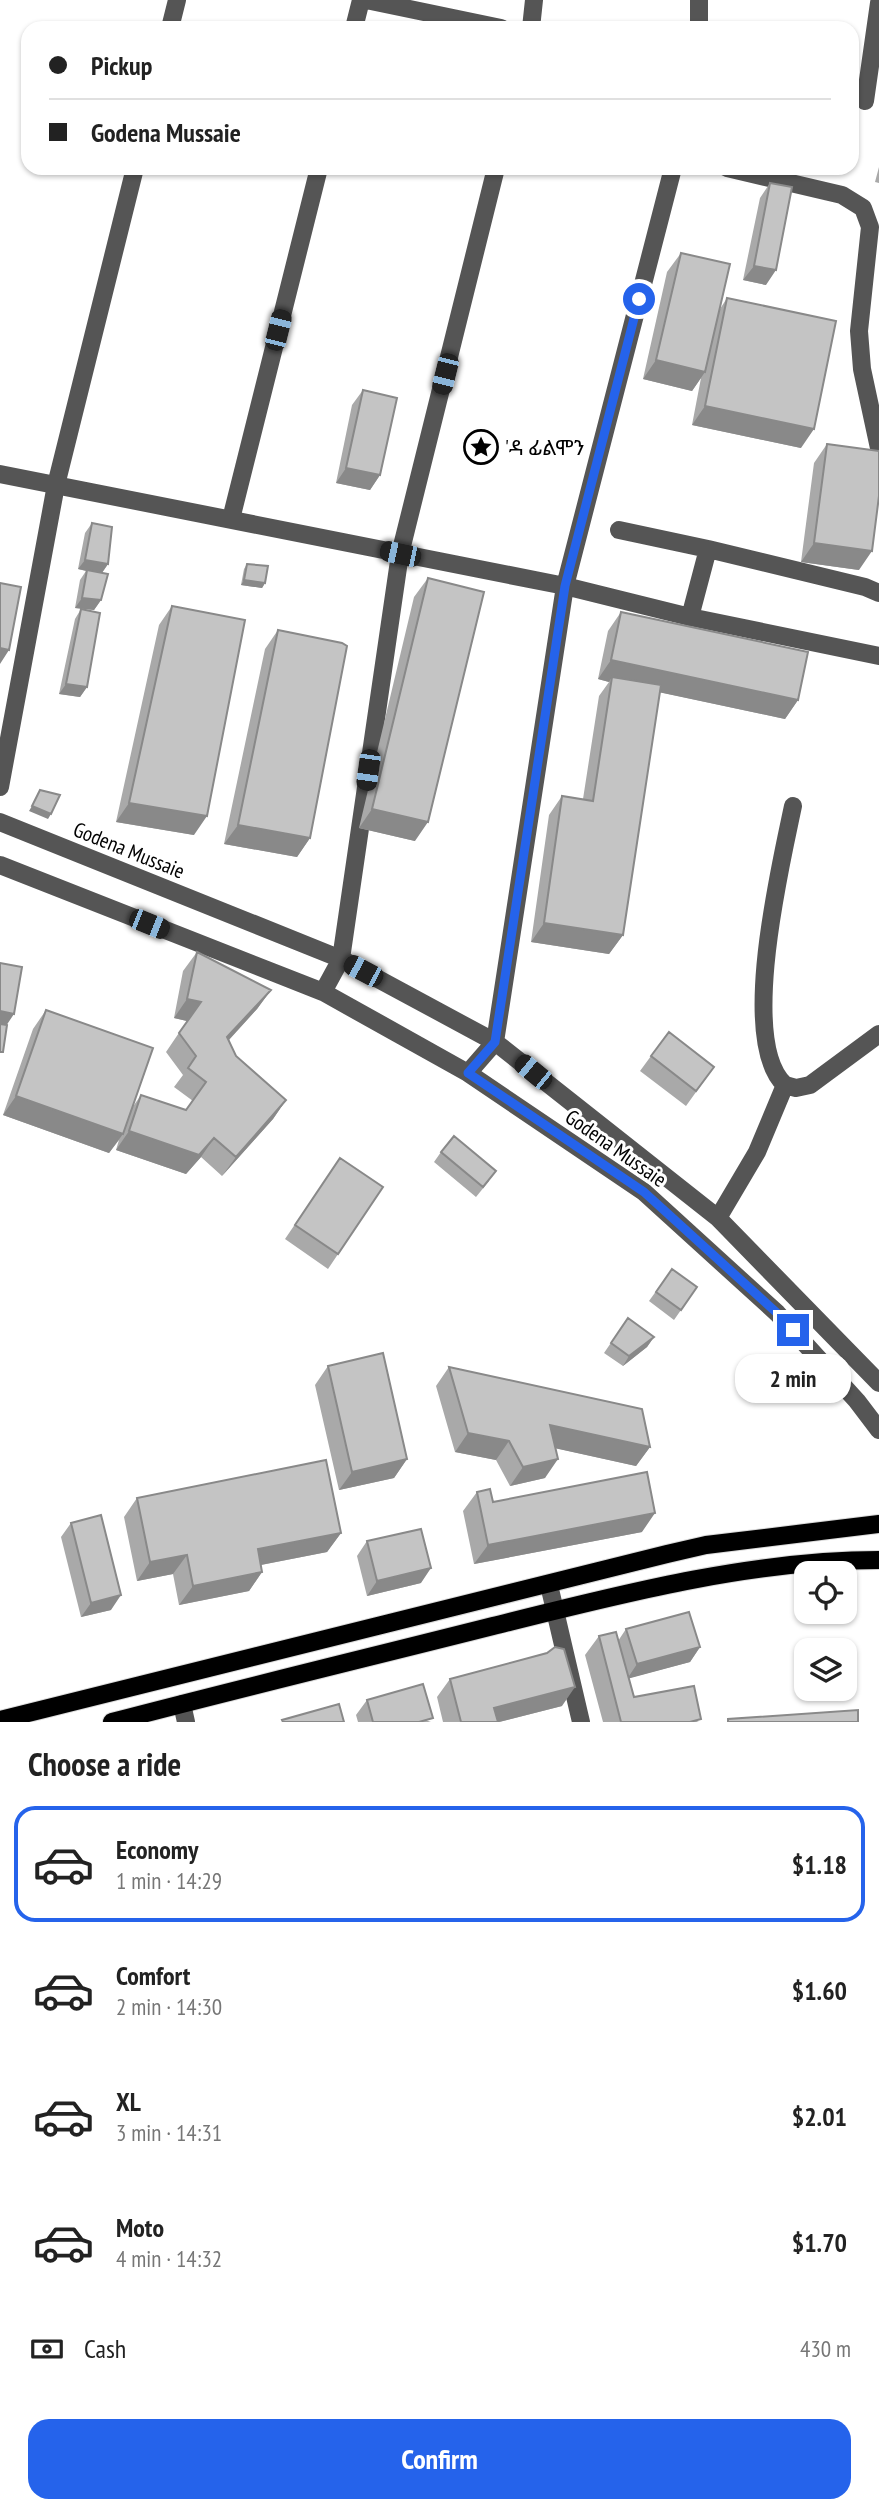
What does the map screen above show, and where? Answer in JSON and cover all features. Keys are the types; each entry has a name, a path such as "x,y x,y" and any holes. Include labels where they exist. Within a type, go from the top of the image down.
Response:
{"main road":[{"path":"0,1720 706,1545 879,1524"},
{"path":"706,1545 714,1576"},
{"path":"112,1722 554,1611 714,1576 786,1566 879,1560"},
{"path":"459,1607 465,1633"},
{"path":"290,1648 298,1675"}],"street":[{"path":"172,21 177,0"},
{"path":"356,21 360,0"},
{"path":"366,0 467,21"},
{"path":"531,21 534,0"},
{"path":"699,0 699,21"},
{"path":"866,101 879,3"},
{"path":"0,787 55,485 133,175"},
{"path":"231,519 316,175"},
{"path":"323,992 341,959 400,554 494,175"},
{"path":"468,1073 495,1042 565,586 671,175"},
{"path":"757,175 842,195 863,208 870,227 859,331 862,369 879,448"},
{"path":"0,474 565,586 690,617 879,656"},
{"path":"619,530 708,549 879,593"},
{"path":"690,617 708,549"},
{"path":"793,806 768,931 765,1041 772,1069 785,1085 796,1088 810,1085 879,1034"},
{"name":"Godena Mussaie","path":"0,822 341,959 495,1042 718,1219 879,1383"},
{"name":"Godena Mussaie","path":"0,865 323,992 468,1073 644,1192 777,1313 857,1401 879,1430"},
{"path":"718,1219 757,1152 785,1085"},
{"path":"777,1313 795,1296"},
{"path":"549,1585 581,1722"},
{"path":"182,1704 186,1722"}],"building":[{"path":"770,183 792,187 776,270 754,266"},
{"path":"681,253 730,264 705,372 656,360"},
{"path":"727,298 836,321 814,429 705,406"},
{"path":"363,390 397,398 380,475 346,468"},
{"path":"827,444 879,451 879,496 872,551 814,543"},
{"path":"92,523 112,527 108,564 85,560"},
{"path":"247,564 268,566 265,583 244,580"},
{"path":"87,570 108,574 101,600 82,598"},
{"path":"428,578 484,592 428,822 372,809"},
{"path":"0,583 21,587 9,650 0,648"},
{"path":"172,606 245,620 207,816 129,803"},
{"path":"81,609 100,613 87,687 66,684"},
{"path":"621,612 808,652 798,700 611,660"},
{"path":"278,630 347,646 310,838 238,825"},
{"path":"612,677 661,685 623,935 544,923 562,796 593,801"},
{"path":"40,790 60,795 51,814 32,806"},
{"path":"197,952 271,990 227,1037 236,1056 286,1100 236,1157 214,1138 199,1155 129,1131 141,1095 186,1110 206,1082 188,1068 196,1056 179,1033 201,1002 187,999"},
{"path":"0,963 22,967 14,1014 0,1011"},
{"path":"46,1010 153,1048 123,1134 16,1096"},
{"path":"0,1024 7,1025 3,1052 0,1052"},
{"path":"669,1032 714,1067 696,1091 651,1056"},
{"path":"454,1136 496,1171 483,1187 441,1152"},
{"path":"340,1158 383,1187 338,1254 295,1225"},
{"path":"672,1269 697,1287 681,1310 656,1292"},
{"path":"628,1318 654,1337 629,1356 611,1343"},
{"path":"383,1353 407,1459 352,1472 328,1366"},
{"path":"449,1367 642,1409 650,1447 550,1425 558,1459 523,1467 509,1441 468,1433"},
{"path":"326,1460 341,1533 258,1549 262,1572 193,1586 187,1555 150,1562 137,1498"},
{"path":"647,1472 655,1513 488,1545 477,1492 490,1489 493,1502"},
{"path":"101,1515 121,1595 91,1603 71,1523"},
{"path":"421,1529 431,1568 377,1581 367,1541"},
{"path":"689,1612 700,1647 637,1664 626,1629"},
{"path":"616,1632 634,1697 694,1686 701,1719 690,1722 621,1722 599,1636"},
{"path":"555,1647 564,1649 575,1687 494,1708 498,1722 461,1722 450,1679 547,1653"},
{"path":"423,1684 433,1718 419,1722 373,1722 367,1700"},
{"path":"339,1704 344,1722 282,1720"},
{"path":"858,1710 858,1722 728,1722 728,1719"}],"place":[{"name":"'ዳ ፊልሞን","path":"481,447"}],"route":[{"path":"639,299 565,586 495,1042 468,1073 644,1192 793,1330"}]}
